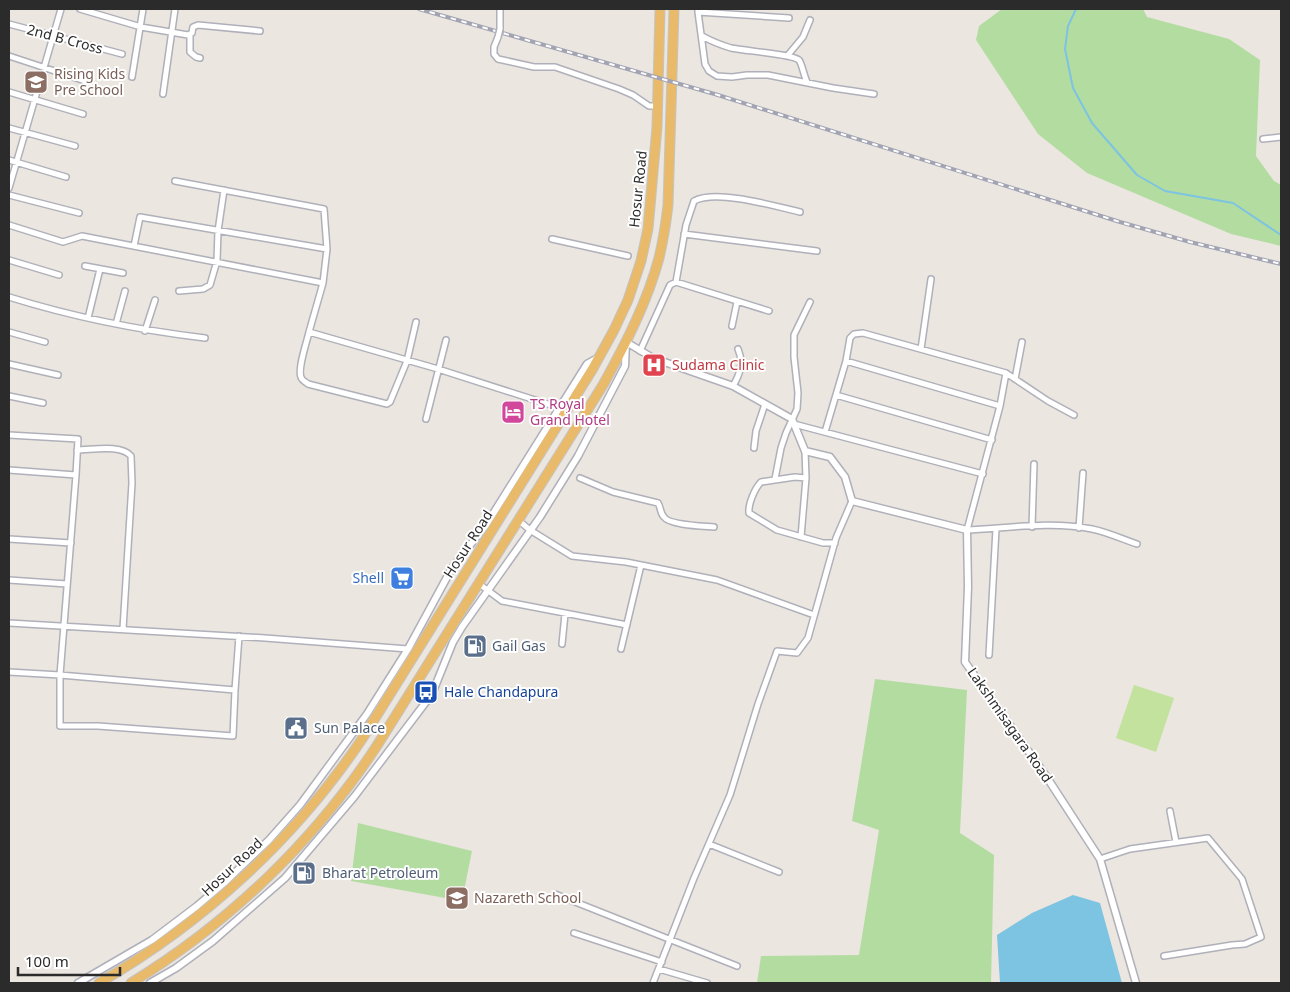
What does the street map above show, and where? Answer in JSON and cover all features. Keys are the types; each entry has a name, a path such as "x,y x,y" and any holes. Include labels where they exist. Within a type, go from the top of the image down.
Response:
{"highway":[{"name":"Hosur Road","path":"99,983 136,962 214,902 291,829 330,783 362,739 437,616 563,418 599,357 624,307 641,262 651,212 658,106 660,11"},
{"name":"Hosur Road","path":"131,983 178,952 222,918 265,880 322,821 368,760 603,385 644,303 656,268 667,212 674,13"}],"street":[{"path":"9,188 61,9"},
{"path":"80,9 141,27 171,33 190,34"},
{"path":"132,77 143,9"},
{"path":"163,94 175,9"},
{"path":"500,9 500,29 494,47 494,54 498,58 534,67 555,67 619,89 649,106 658,106"},
{"path":"789,18 698,10 706,64 709,71 717,76 732,78 746,75 768,75 874,94"},
{"path":"788,55 803,38 810,20"},
{"name":"2nd B Cross","path":"9,24 122,54"},
{"path":"200,58 190,52 190,34 193,27 198,25 260,31"},
{"path":"702,36 732,48 772,55 788,55 798,59 807,82"},
{"path":"9,56 85,81"},
{"path":"9,92 82,114"},
{"path":"9,128 75,146"},
{"path":"1263,139 1281,137"},
{"path":"9,160 66,176"},
{"path":"174,181 324,209 327,248 323,283 300,373 301,379 308,384 387,404 390,402 407,361 416,322"},
{"path":"179,291 203,289 210,285 217,262 218,231 224,190"},
{"path":"9,195 79,213"},
{"path":"676,282 684,234 694,202 701,198 721,196 800,212"},
{"path":"134,246 140,217 327,248"},
{"path":"9,226 63,242 82,236 323,283"},
{"path":"684,234 817,251"},
{"path":"552,239 628,256"},
{"path":"9,260 59,275"},
{"path":"85,266 123,273"},
{"path":"88,318 100,268"},
{"path":"921,349 931,279"},
{"path":"640,351 670,285 676,282 769,312"},
{"path":"116,324 125,292"},
{"path":"9,297 54,311 145,331 205,338"},
{"path":"145,331 155,300"},
{"path":"732,326 737,302"},
{"path":"775,479 781,448 797,409 798,393 794,357 794,335 810,302"},
{"path":"9,332 45,342"},
{"path":"309,332 438,369 560,408"},
{"path":"825,432 846,361 850,338 854,334 863,332 1006,373 1048,401 1074,415"},
{"path":"426,419 446,340"},
{"path":"626,342 653,358 733,386 793,421 825,432 983,474"},
{"path":"150,983 176,968 213,941 285,878 354,797 432,694 453,642 530,530 578,456 599,418 625,366 626,342"},
{"path":"1015,379 1022,342"},
{"path":"733,386 741,368 742,357 738,349"},
{"path":"78,983 152,940 172,925 224,883 269,840 300,805 368,714 408,649 452,568 486,524 587,364 599,357"},
{"path":"846,361 1000,406"},
{"path":"9,364 58,375"},
{"path":"967,530 992,440 1006,373"},
{"path":"836,395 992,440"},
{"path":"9,396 43,402"},
{"path":"754,448 756,431 765,404"},
{"path":"793,421 805,451 806,478 802,537"},
{"path":"9,435 78,440 63,626 60,675 60,726 98,726 233,736 239,636"},
{"path":"77,450 120,449 128,452 131,456 132,483 123,630"},
{"path":"653,983 730,795 758,704 777,651 797,653 808,638 835,543 852,500 845,478 830,457 805,451"},
{"path":"1032,527 1034,464"},
{"path":"9,470 76,475"},
{"path":"1079,528 1083,473"},
{"path":"580,478 613,492 658,503 662,516 666,520 714,527"},
{"path":"806,478 775,479 761,482 749,513 767,523 773,529 823,543 835,543"},
{"path":"852,500 967,530 1052,526 1092,529 1137,544"},
{"path":"518,520 530,530 572,556 641,565 717,580 814,616"},
{"path":"989,655 996,529"},
{"name":"Lakshmisagara Road","path":"967,530 968,587 965,662 1046,776 1100,859 1136,983"},
{"path":"9,539 71,544"},
{"path":"621,649 641,565"},
{"path":"9,580 67,584"},
{"path":"478,583 502,602 627,625"},
{"path":"562,644 565,614"},
{"path":"9,623 239,636 408,649"},
{"path":"9,672 235,690"},
{"path":"1170,811 1176,842"},
{"path":"1100,859 1130,849 1208,838 1242,878 1261,937 1245,944 1164,956"},
{"path":"709,844 779,872"},
{"path":"555,894 737,966"},
{"path":"574,933 662,962"},
{"path":"659,968 707,983"}],"green space":[{"path":"1002,9 1143,9 1147,17 1229,39 1260,60 1256,156 1274,181 1281,185 1281,246 1231,234 1087,173 1038,134 976,40 979,26"},
{"path":"875,679 967,690 960,833 994,855 991,983 757,983 761,956 859,955 879,830 852,821"},
{"path":"1134,685 1174,698 1156,752 1116,738"},
{"path":"358,823 472,851 462,901 351,881"}],"water":[{"path":"1073,895 1100,903 1122,983 1000,983 997,935 1032,913"}],"waterway":[{"path":"1076,9 1068,26 1065,49 1073,88 1092,123 1137,175 1165,191 1233,203 1281,235"}],"railway":[{"path":"419,9 718,95 1120,222 1190,242 1281,264"}],"place":[{"name":"Rising Kids Pre School","path":"36,82"},
{"name":"Sudama Clinic","path":"654,365"},
{"name":"TS Royal Grand Hotel","path":"513,412"},
{"name":"Shell","path":"402,578"},
{"name":"Gail Gas","path":"475,646"},
{"name":"Hale Chandapura","path":"426,692"},
{"name":"Sun Palace","path":"296,728"},
{"name":"Bharat Petroleum","path":"304,873"},
{"name":"Nazareth School","path":"457,898"}]}
